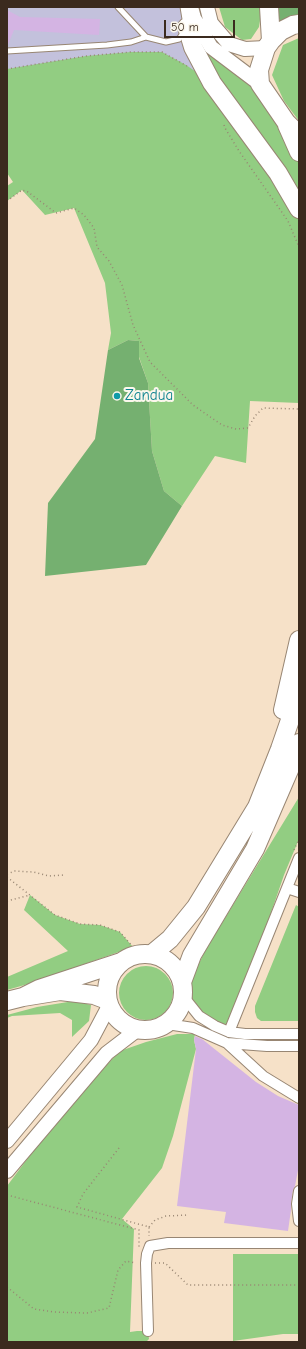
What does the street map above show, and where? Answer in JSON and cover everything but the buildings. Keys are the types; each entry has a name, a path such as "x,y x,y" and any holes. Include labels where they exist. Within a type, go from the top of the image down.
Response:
{"highway":[{"path":"269,7 268,45 259,70 260,84 286,122 299,135"},
{"path":"268,45 281,31 296,24"},
{"path":"187,28 193,47 212,83 278,173 299,209"},
{"path":"286,122 299,152"},
{"path":"228,855 251,805 271,753 289,688 299,640"},
{"path":"146,954 170,939 196,907 257,807 280,749 299,694"},
{"path":"183,989 178,972 171,964 162,958 146,954 130,956 121,962 113,970 108,979 106,988 108,1003 115,1017 125,1025 137,1030 148,1031 158,1028 167,1024 175,1016 181,1007 183,989 192,956 255,849 293,761 299,743"},
{"path":"255,849 276,824 299,772"},
{"path":"15,999 52,984 121,962"},
{"path":"15,999 60,991 94,995 108,1003"}],"main road":[{"path":"191,7 194,18 211,47 260,84"},
{"path":"207,7 211,23 229,44 245,49 268,45"},
{"path":"7,1142 91,1040 108,1003"},
{"path":"7,1171 107,1053 137,1030"}],"street":[{"path":"229,1032 299,858"},
{"path":"287,888 299,892"},
{"path":"183,989 199,1016 215,1026 229,1032 245,1034 299,1034"},
{"path":"167,1024 193,1028 227,1043 263,1076 299,1098"},
{"path":"227,1043 267,1046 299,1046"},
{"path":"299,1191 297,1204 299,1221"},
{"path":"148,1331 146,1263 150,1246 168,1243 299,1243"}],"lane":[{"path":"118,7 146,37"},
{"path":"7,51 107,45 131,42 146,37 166,42 179,39 187,28 183,7"}],"path":[{"path":"7,69 86,56 131,52 162,52 193,69"},
{"path":"229,106 224,117 225,128 288,222 299,247"},
{"path":"7,201 22,190 28,192 56,213 74,208 84,215 94,228 97,248 109,261 122,285 133,325 139,341 150,362 193,405 222,424 236,428 248,428 255,416 263,408 299,409"},
{"path":"64,875 49,876 33,872 16,871 7,875 55,915 80,924 100,925 120,932 146,954"},
{"path":"7,901 30,895"},
{"path":"119,1148 83,1194 77,1206 149,1227"},
{"path":"7,1195 139,1230 139,1250"},
{"path":"150,1246 149,1227 155,1220 166,1216 188,1215"},
{"path":"7,1287 34,1309 54,1312 87,1312 109,1308 118,1270 126,1261 165,1263 188,1285 299,1285"}],"shaded area":[{"path":"7,7 185,7 212,83 7,71"}],"green space":[{"path":"219,7 262,7 259,27 251,39 242,40 225,27"},
{"path":"276,7 299,7 299,14 280,22"},
{"path":"299,38 299,121 284,101 272,75 283,45"},
{"path":"206,39 260,84 299,152 299,403 250,401 246,463 215,456 182,506 164,491 152,451 148,383 139,357 139,341 128,340 108,350 111,333 105,283 74,208 45,215 22,190 7,201 7,186 13,182 7,173 7,69 86,56 131,52 162,52 186,65 211,82 193,47"},
{"path":"128,340 139,341 139,358 148,383 152,451 164,491 182,506 146,565 45,576 48,503 95,439 108,350"},
{"path":"299,797 299,839 284,875 229,1032 215,1026 183,996 206,949"},
{"path":"30,895 55,915 80,924 100,925 120,932 133,947 7,990 7,977 68,951 24,910"},
{"path":"296,905 299,907 299,1021 261,1021 257,1018 255,1006"},
{"path":"141,966 151,966 161,970 169,978 173,988 173,998 169,1008 161,1016 151,1020 141,1020 131,1016 123,1008 119,998 119,988 123,978 131,970"},
{"path":"74,1001 91,1005 89,1021 72,1037 72,1020 60,1013 12,1016 7,1018 7,1015 37,1007"},
{"path":"177,1034 195,1034 194,1040 196,1049 173,1136 162,1168 122,1219 134,1229 130,1332 148,1331 149,1339 146,1342 7,1342 7,1186 46,1134 79,1094 120,1051"},
{"path":"233,1254 299,1254 299,1334 283,1334 233,1341"}],"place":[{"name":"Zandua","path":"117,396"}]}
